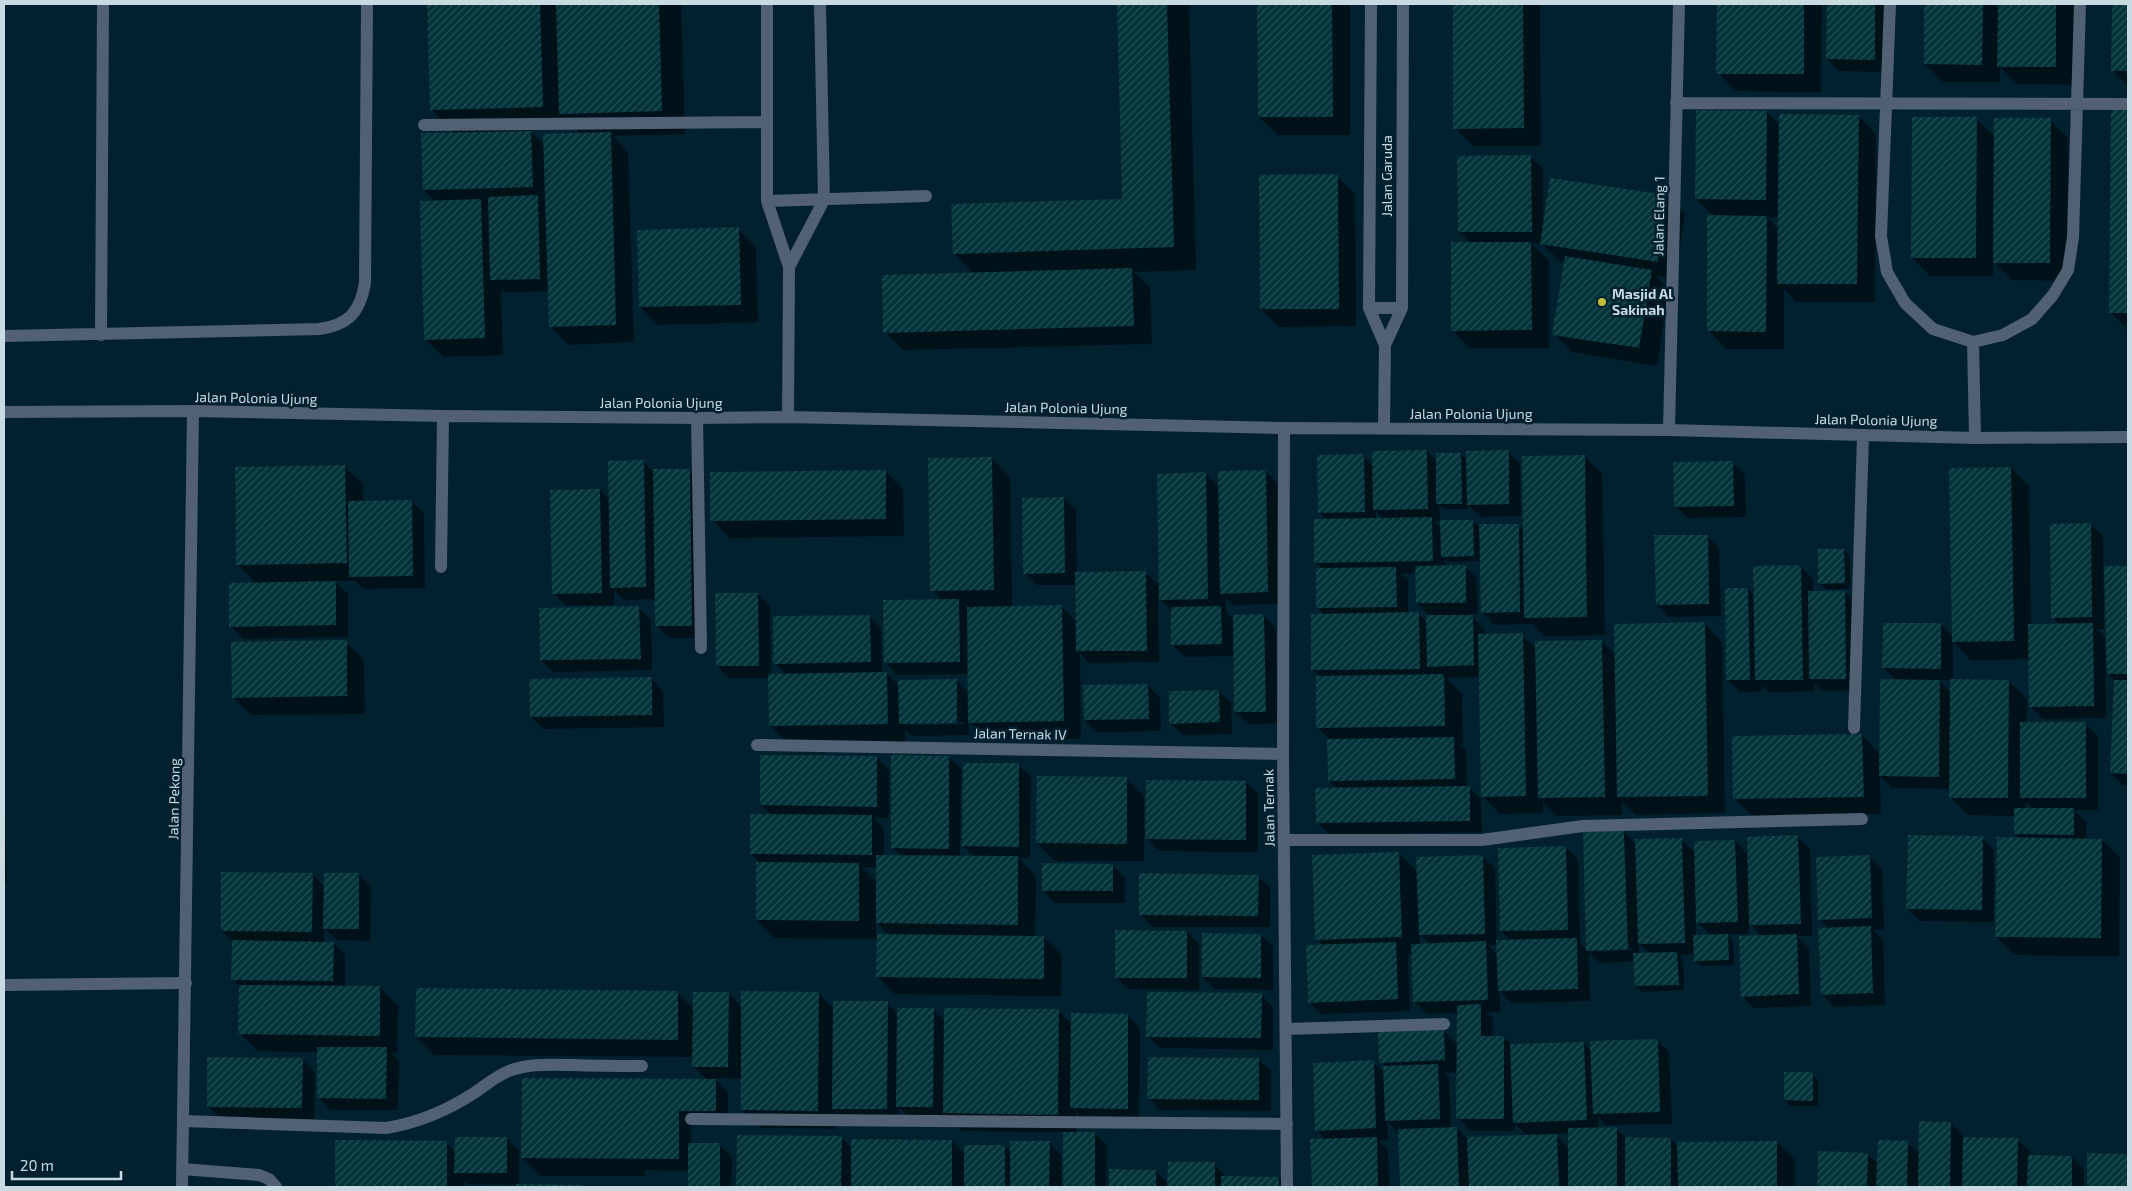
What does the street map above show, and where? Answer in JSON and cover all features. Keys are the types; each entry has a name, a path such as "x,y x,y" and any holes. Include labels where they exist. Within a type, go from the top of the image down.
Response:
{"street":[{"path":"101,335 103,4"},
{"path":"4,336 319,329 333,327 346,321 356,311 365,283 367,4"},
{"path":"767,4 768,201 788,267 788,416"},
{"path":"788,267 824,200 820,4"},
{"name":"Jalan Garuda","path":"1371,4 1370,308 1385,345 1384,428"},
{"name":"Jalan Garuda","path":"1385,345 1402,308 1403,4"},
{"name":"Jalan Elang 1","path":"1669,430 1679,4"},
{"path":"1890,4 1880,236 1887,272 1905,303 1933,329 1973,342 2003,335 2032,319 2053,295 2068,270 2073,237 2080,4"},
{"path":"1676,104 2128,104"},
{"path":"424,125 767,122"},
{"path":"768,201 926,196"},
{"path":"1370,308 1402,308"},
{"path":"1973,342 1975,438"},
{"name":"Jalan Polonia Ujung","path":"4,412 194,411 443,416 697,418 788,416 1284,428 1669,430 1975,438 2128,437"},
{"name":"Jalan Pekong","path":"182,1187 194,411"},
{"path":"441,567 443,416"},
{"path":"697,418 701,648"},
{"name":"Jalan Ternak","path":"1284,428 1283,754 1287,1187"},
{"path":"1854,728 1863,435"},
{"name":"Jalan Ternak IV","path":"757,745 1283,754"},
{"path":"1285,840 1482,840 1583,826 1862,819"},
{"path":"4,985 186,983"},
{"path":"1287,1029 1444,1024"},
{"path":"184,1121 386,1128 414,1122 451,1106 497,1077 530,1065 642,1066"},
{"path":"691,1120 1287,1124"},
{"path":"182,1169 254,1174 269,1179 276,1187"}],"building":[{"path":"427,4 540,4 543,107 430,110"},
{"path":"556,4 659,4 662,111 559,114"},
{"path":"1117,4 1167,4 1174,247 953,254 951,204 1122,199"},
{"path":"1257,4 1332,4 1333,117 1258,117"},
{"path":"1453,4 1523,4 1524,128 1453,129"},
{"path":"1717,4 1804,4 1804,74 1716,74"},
{"path":"1827,4 1875,4 1875,60 1826,59"},
{"path":"1924,4 1983,4 1982,65 1924,64"},
{"path":"1998,4 2056,4 2056,67 1997,67"},
{"path":"2112,4 2128,4 2128,71 2111,71"},
{"path":"2111,108 2128,108 2128,313 2109,313"},
{"path":"1696,110 1767,111 1766,200 1695,199"},
{"path":"1779,114 1859,115 1857,284 1777,284"},
{"path":"1912,117 1977,117 1976,258 1911,258"},
{"path":"1994,118 2051,118 2050,263 1993,263"},
{"path":"531,131 533,187 423,190 421,133"},
{"path":"611,132 616,325 549,327 543,134"},
{"path":"1531,155 1532,232 1458,232 1457,156"},
{"path":"1338,174 1339,309 1260,309 1259,175"},
{"path":"1550,178 1667,195 1658,262 1540,244"},
{"path":"538,195 540,279 490,280 488,197"},
{"path":"481,199 485,338 424,340 420,201"},
{"path":"1707,215 1767,216 1766,332 1707,331"},
{"path":"739,227 741,305 639,307 637,230"},
{"path":"1451,242 1531,242 1532,330 1451,331"},
{"name":"Masjid Al Sakinah","path":"1565,256 1652,270 1639,348 1552,335"},
{"path":"1132,268 1134,326 883,333 882,275"},
{"path":"1427,450 1428,509 1373,510 1372,451"},
{"path":"1509,450 1509,504 1467,505 1466,451"},
{"path":"1436,453 1461,453 1462,504 1436,504"},
{"path":"1364,454 1365,512 1318,513 1317,455"},
{"path":"1585,455 1587,617 1524,618 1522,456"},
{"path":"992,457 994,590 930,591 928,458"},
{"path":"644,460 646,587 610,588 608,461"},
{"path":"1733,461 1734,506 1674,507 1673,462"},
{"path":"345,465 347,563 236,565 235,467"},
{"path":"2011,467 2014,641 1952,642 1949,468"},
{"path":"653,469 690,469 692,626 655,626"},
{"path":"886,470 886,519 710,521 710,472"},
{"path":"1266,470 1268,592 1220,594 1218,471"},
{"path":"1206,472 1208,599 1159,600 1157,474"},
{"path":"600,489 602,593 552,594 550,490"},
{"path":"1064,497 1065,573 1023,574 1022,498"},
{"path":"412,500 413,576 349,577 348,501"},
{"path":"1432,517 1433,561 1314,563 1314,519"},
{"path":"1440,520 1473,520 1474,556 1441,557"},
{"path":"2091,523 2092,617 2051,618 2050,524"},
{"path":"1479,524 1519,524 1520,612 1481,613"},
{"path":"1654,535 1708,535 1709,604 1656,605"},
{"path":"1818,549 1844,549 1845,583 1818,584"},
{"path":"1466,565 1466,603 1416,603 1415,566"},
{"path":"1801,565 1803,680 1755,680 1753,566"},
{"path":"2104,566 2128,566 2128,674 2107,674"},
{"path":"1396,567 1397,607 1316,608 1316,568"},
{"path":"1146,571 1147,651 1076,651 1075,572"},
{"path":"336,581 336,625 229,627 229,583"},
{"path":"1725,588 1748,588 1750,680 1726,680"},
{"path":"1808,591 1845,591 1846,679 1809,679"},
{"path":"715,593 758,593 759,666 716,666"},
{"path":"959,599 960,662 884,663 883,600"},
{"path":"1062,605 1064,721 968,723 967,607"},
{"path":"639,606 641,659 540,660 539,608"},
{"path":"1221,606 1222,644 1171,645 1171,607"},
{"path":"1419,612 1420,669 1311,670 1311,614"},
{"path":"1264,614 1266,712 1234,712 1233,615"},
{"path":"870,615 871,662 773,664 773,616"},
{"path":"1426,615 1473,615 1474,665 1427,667"},
{"path":"1705,622 1708,796 1617,797 1614,624"},
{"path":"1883,623 1941,623 1941,669 1882,668"},
{"path":"2093,623 2094,706 2029,707 2028,624"},
{"path":"1523,633 1526,796 1481,797 1478,634"},
{"path":"347,640 347,696 232,698 231,642"},
{"path":"1602,640 1605,797 1538,798 1535,641"},
{"path":"887,672 888,724 769,726 768,674"},
{"path":"1444,674 1445,726 1316,728 1316,676"},
{"path":"652,677 652,715 530,717 529,679"},
{"path":"957,679 957,723 899,724 898,680"},
{"path":"1880,679 1940,680 1939,777 1879,776"},
{"path":"1950,679 2009,680 2008,798 1949,798"},
{"path":"2114,680 2128,680 2128,774 2110,773"},
{"path":"1148,684 1149,719 1084,720 1083,685"},
{"path":"1219,690 1220,722 1169,724 1169,691"},
{"path":"2020,722 2086,722 2086,798 2020,798"},
{"path":"1862,734 1864,797 1733,799 1732,736"},
{"path":"1454,737 1455,779 1328,781 1327,739"},
{"path":"760,755 877,756 877,807 760,805"},
{"path":"891,755 949,756 949,849 891,848"},
{"path":"963,763 1019,763 1019,847 962,846"},
{"path":"1037,776 1127,777 1127,844 1036,843"},
{"path":"1146,780 1246,781 1246,840 1145,839"},
{"path":"1470,786 1470,821 1316,823 1315,788"},
{"path":"2014,808 2074,808 2074,835 2014,834"},
{"path":"750,814 872,815 872,855 750,854"},
{"path":"1624,831 1628,949 1586,951 1583,832"},
{"path":"1798,835 1801,924 1749,925 1747,837"},
{"path":"1908,835 1983,836 1982,910 1906,909"},
{"path":"1997,837 2102,839 2101,938 1995,937"},
{"path":"1682,838 1685,943 1638,944 1635,839"},
{"path":"1735,840 1738,922 1696,923 1694,841"},
{"path":"1566,846 1568,930 1500,931 1498,848"},
{"path":"1399,852 1402,937 1315,940 1312,855"},
{"path":"876,855 1018,856 1018,925 876,923"},
{"path":"1483,855 1485,934 1419,935 1416,857"},
{"path":"1870,855 1872,918 1818,920 1816,857"},
{"path":"756,862 859,863 859,921 756,920"},
{"path":"1042,863 1113,864 1113,891 1042,891"},
{"path":"221,872 313,873 312,932 221,931"},
{"path":"324,873 359,873 359,929 323,929"},
{"path":"1139,873 1259,875 1258,916 1139,915"},
{"path":"1871,926 1873,993 1821,995 1818,928"},
{"path":"1115,930 1187,931 1187,978 1115,978"},
{"path":"1202,933 1261,934 1261,978 1202,977"},
{"path":"877,934 1044,936 1044,979 876,977"},
{"path":"1728,934 1729,960 1694,961 1693,935"},
{"path":"1797,934 1799,994 1741,997 1739,936"},
{"path":"1577,938 1578,989 1498,991 1496,940"},
{"path":"232,940 334,942 333,981 231,980"},
{"path":"1486,941 1488,1000 1413,1002 1411,944"},
{"path":"1396,942 1398,999 1308,1003 1306,945"},
{"path":"1677,952 1679,985 1635,986 1633,953"},
{"path":"239,985 380,986 380,1036 238,1034"},
{"path":"416,988 678,991 678,1040 415,1037"},
{"path":"741,991 819,992 818,1111 741,1110"},
{"path":"693,992 729,992 728,1067 692,1067"},
{"path":"1147,992 1262,993 1261,1038 1146,1037"},
{"path":"833,1001 888,1001 887,1109 832,1109"},
{"path":"1481,1004 1481,1036 1504,1036 1504,1119 1456,1119 1457,1005"},
{"path":"897,1008 934,1008 933,1107 896,1107"},
{"path":"944,1008 1059,1009 1058,1115 943,1113"},
{"path":"1071,1013 1128,1014 1128,1109 1070,1108"},
{"path":"1444,1030 1445,1060 1379,1063 1378,1032"},
{"path":"1658,1039 1660,1112 1593,1114 1590,1041"},
{"path":"1584,1042 1587,1120 1513,1123 1510,1044"},
{"path":"317,1047 387,1047 386,1099 317,1098"},
{"path":"207,1057 303,1058 302,1108 207,1107"},
{"path":"1148,1057 1259,1058 1259,1100 1147,1099"},
{"path":"1374,1060 1376,1128 1315,1131 1313,1063"},
{"path":"1438,1064 1440,1119 1385,1121 1383,1066"},
{"path":"1784,1072 1813,1072 1813,1101 1784,1100"},
{"path":"522,1078 716,1079 716,1111 679,1111 679,1159 521,1158"},
{"path":"1919,1121 1951,1122 1950,1187 1918,1187"},
{"path":"1457,1127 1459,1187 1400,1187 1398,1129"},
{"path":"1617,1127 1617,1187 1568,1187 1568,1128"},
{"path":"1063,1132 1095,1132 1095,1187 1063,1187"},
{"path":"1557,1134 1559,1187 1469,1187 1467,1137"},
{"path":"737,1135 842,1136 841,1187 736,1187"},
{"path":"455,1137 507,1137 507,1173 454,1173"},
{"path":"1377,1137 1378,1186 1312,1187 1310,1139"},
{"path":"1625,1137 1671,1138 1671,1187 1625,1187"},
{"path":"1963,1137 2018,1138 2017,1187 1962,1187"},
{"path":"851,1139 952,1140 952,1187 851,1187"},
{"path":"335,1140 447,1141 447,1187 335,1187"},
{"path":"1878,1140 1908,1141 1907,1187 1876,1187"},
{"path":"1010,1141 1050,1141 1049,1187 1010,1187"},
{"path":"1777,1141 1777,1187 1678,1187 1677,1142"},
{"path":"688,1143 720,1143 720,1187 688,1187"},
{"path":"964,1145 1005,1145 1005,1187 964,1187"},
{"path":"1818,1151 1868,1153 1867,1187 1817,1187"},
{"path":"2087,1153 2127,1154 2127,1187 2087,1187"},
{"path":"2028,1155 2072,1156 2072,1187 2027,1187"},
{"path":"1168,1162 1215,1162 1215,1187 1167,1187"},
{"path":"1109,1169 1156,1170 1156,1187 1109,1187"},
{"path":"1221,1176 1279,1177 1279,1187 1221,1187"},
{"path":"516,1184 582,1185 582,1187 516,1187"}],"place":[{"name":"Masjid Al Sakinah","path":"1602,302"}]}
